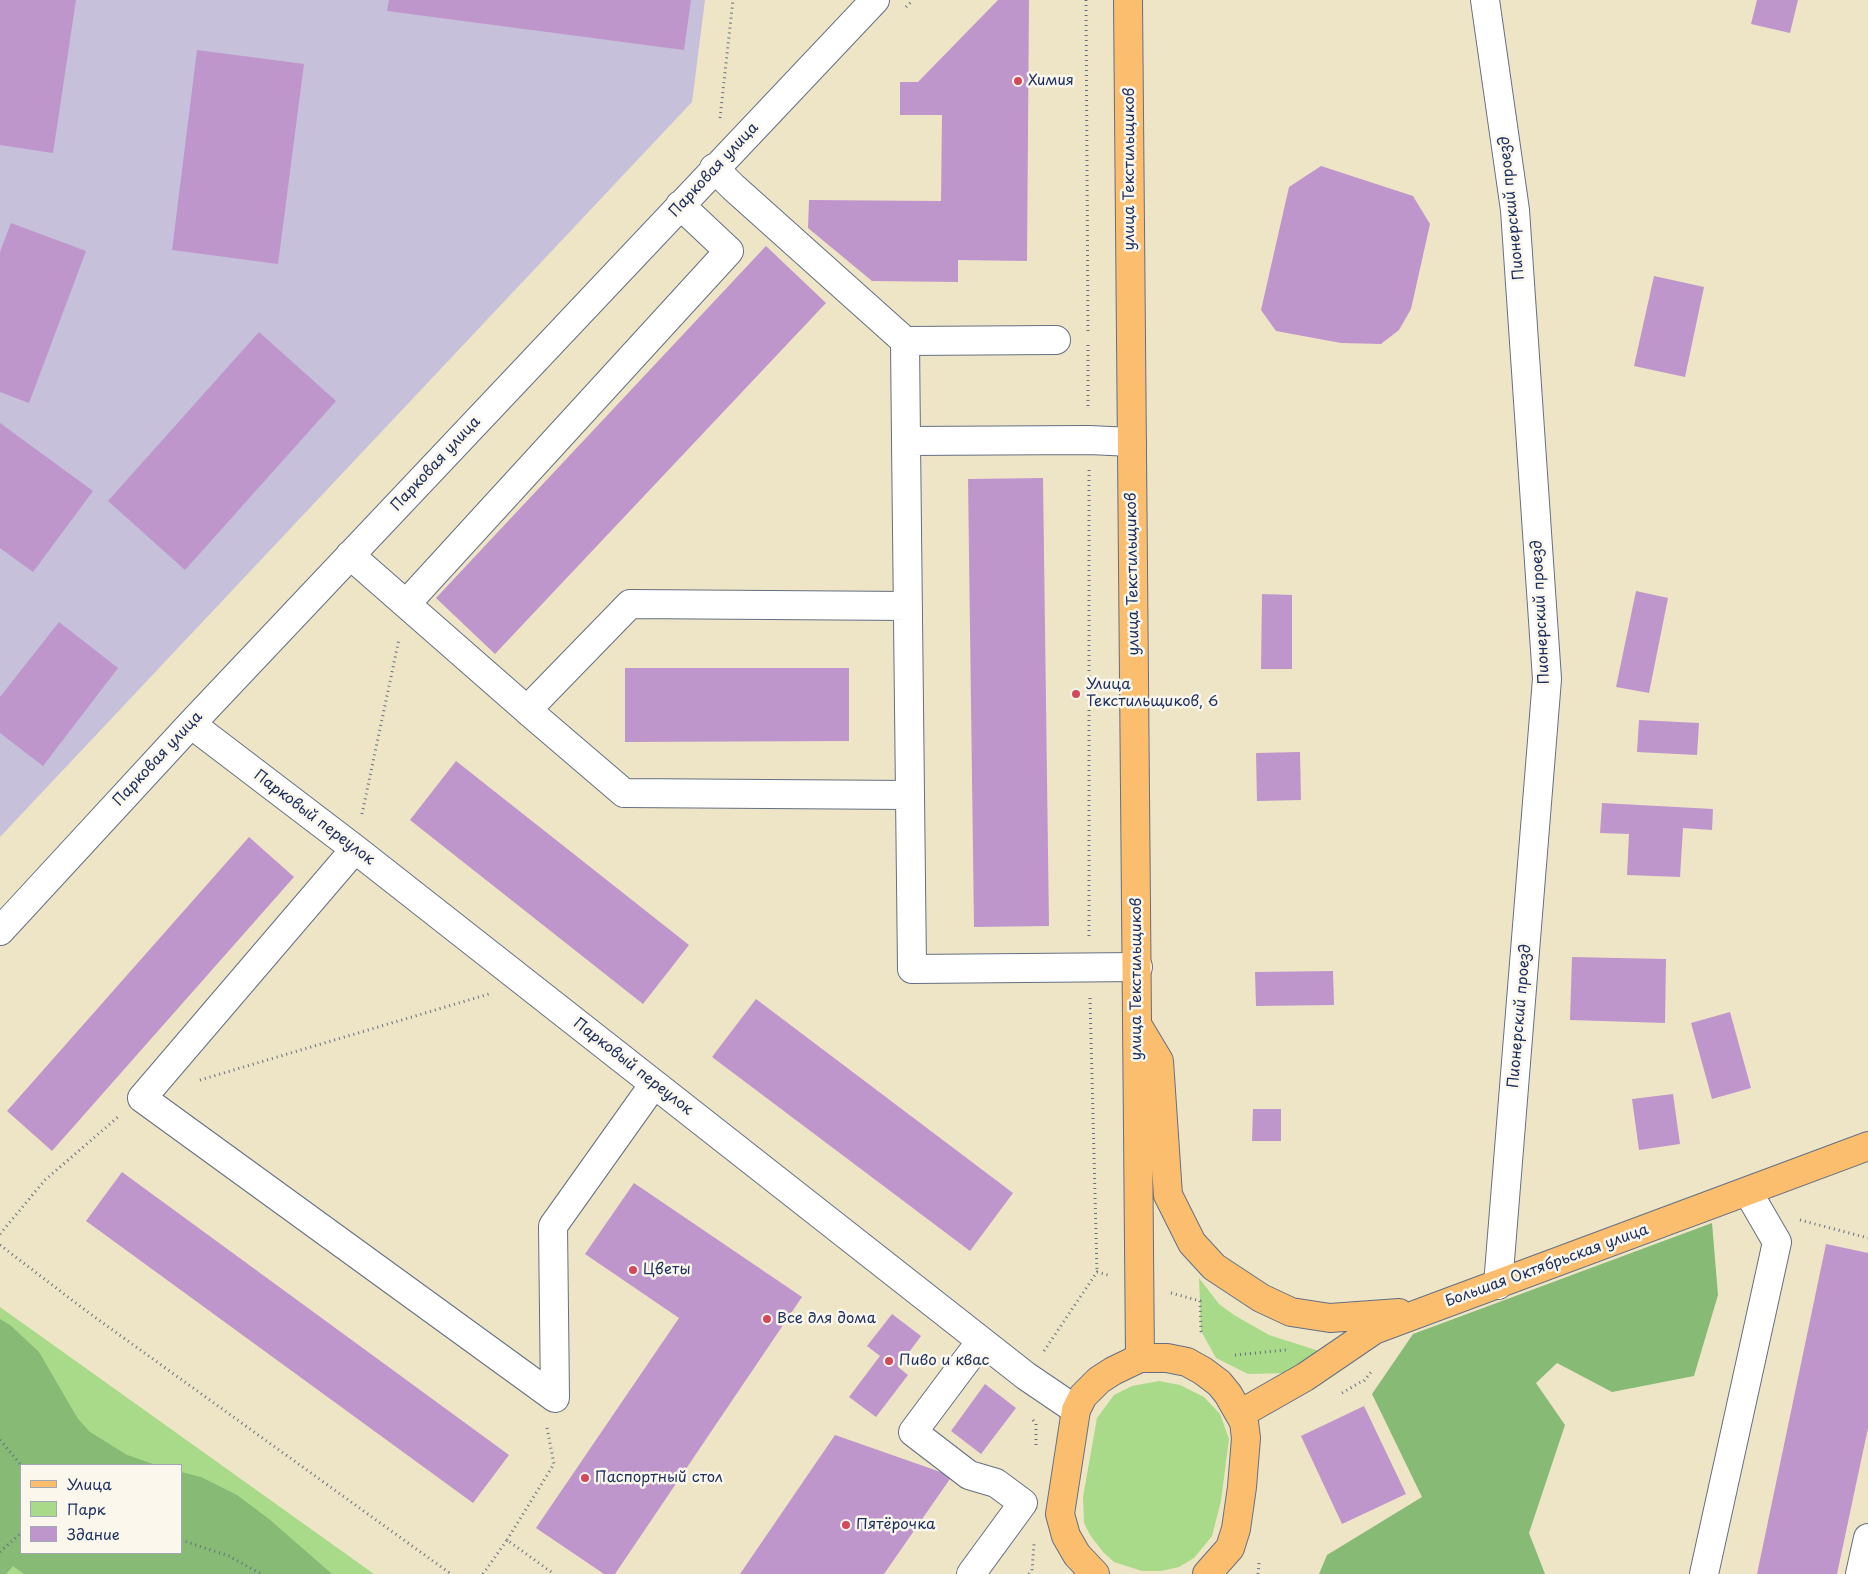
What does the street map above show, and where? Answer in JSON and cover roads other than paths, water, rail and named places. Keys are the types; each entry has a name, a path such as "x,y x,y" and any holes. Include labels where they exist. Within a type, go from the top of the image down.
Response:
{"main road":[{"name":"улица Текстильщиков","path":"1128,0 1140,1358"},
{"path":"1138,1025 1159,1061 1168,1195 1192,1242 1214,1267 1261,1298 1291,1312 1330,1318 1425,1312"},
{"name":"Большая Октябрьская улица","path":"1240,1414 1304,1377 1374,1330 1868,1147"},
{"path":"1087,1572 1066,1536 1060,1514 1076,1410 1083,1396 1099,1380 1113,1371 1140,1358 1168,1358 1187,1362 1219,1383 1228,1394 1244,1422 1246,1438 1236,1529 1230,1548 1207,1574"}],"street":[{"name":"Парковая улица","path":"0,931 191,724 714,168 875,0"},
{"name":"Пионерский проезд","path":"1484,0 1515,210 1547,679 1498,1285"},
{"path":"714,168 732,187 905,342 1056,340"},
{"path":"406,604 729,251 680,205"},
{"path":"905,342 912,969 1138,967"},
{"path":"906,441 1088,440 1132,442"},
{"path":"350,555 624,793 910,795"},
{"path":"528,710 630,604 908,606"},
{"name":"Парковый переулок","path":"191,724 355,849 1026,1376 1076,1410"},
{"path":"355,849 142,1098 555,1398 553,1226 654,1084"},
{"path":"1704,1574 1777,1242 1748,1192"},
{"path":"972,1574 1023,1503 996,1483 969,1475 913,1432 981,1340"},
{"path":"1860,1574 1868,1538"}],"place":[{"name":"Химия","path":"1018,81"},
{"name":"Улица Текстильщиков, 6","path":"1076,694"},
{"name":"Цветы","path":"633,1270"},
{"name":"Все для дома","path":"767,1319"},
{"name":"Пиво и квас","path":"889,1361"},
{"name":"Паспортный стол","path":"585,1478"},
{"name":"Пятёрочка","path":"846,1525"}]}
